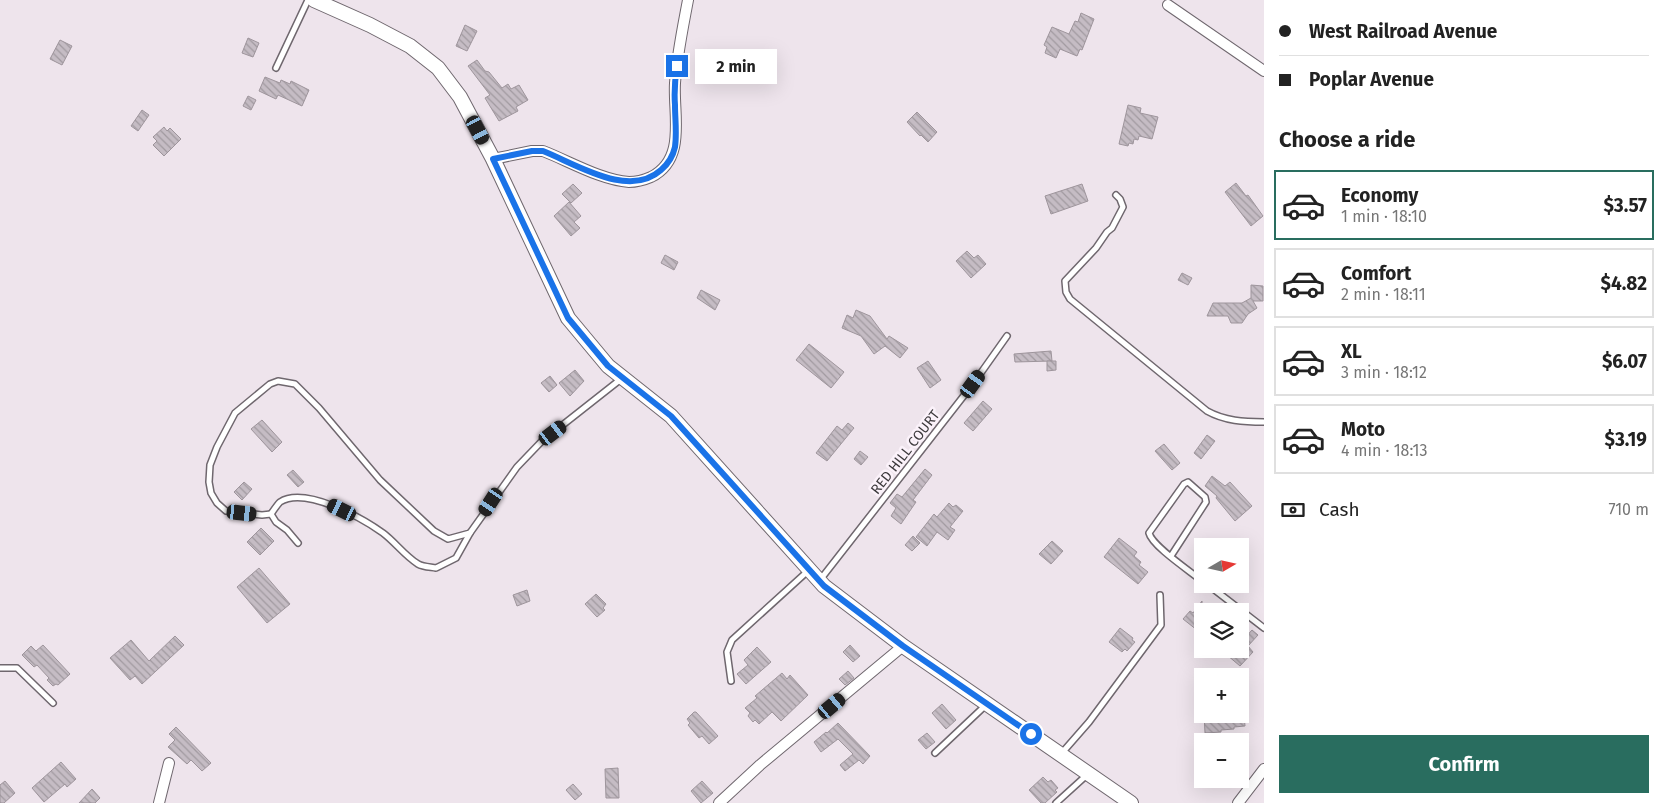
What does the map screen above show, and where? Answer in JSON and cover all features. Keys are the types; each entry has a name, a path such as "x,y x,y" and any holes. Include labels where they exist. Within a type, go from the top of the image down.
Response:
{"main road":[{"path":"314,0 370,25 410,46 438,68 460,97 493,159 568,318 608,366 671,416 820,580 903,646 1131,803"}],"street":[{"path":"493,159 532,151 543,151 611,178 629,182 643,180 656,174 668,164 674,150 676,136 675,83 688,0"},
{"path":"1168,5 1264,71"},
{"path":"719,803 760,765 903,646"},
{"path":"159,803 169,762"},
{"path":"1238,803 1263,771"}],"lane":[{"path":"276,68 308,0"},
{"path":"1116,195 1123,207 1120,216 1096,248 1065,281 1066,292 1070,299 1208,411 1226,419 1244,422 1264,422"},
{"name":"RED HILL COURT","path":"820,580 973,384 1007,336"},
{"path":"470,533 448,539 434,531 380,480 319,408 295,384 278,381 270,384 235,413 210,465 209,482 211,493 217,503 226,511 262,515 270,514 280,502 295,498 310,498 329,504 383,533 419,564 436,568 456,558 470,533 517,467 541,442 622,378"},
{"path":"1171,556 1206,502 1205,497 1188,482 1184,484 1149,533 1151,540 1194,575"},
{"path":"270,514 298,543"},
{"path":"731,681 727,652 732,640 810,569"},
{"path":"1219,593 1264,628"},
{"path":"1060,754 1089,722 1161,625 1160,595"},
{"path":"0,668 17,668 53,703"},
{"path":"935,753 987,704"},
{"path":"1056,803 1088,774"}],"building":[{"path":"1081,13 1094,19 1082,50 1080,49 1077,56 1060,49 1056,58 1045,53 1047,47 1044,45 1052,27 1069,34 1075,21 1078,22"},
{"path":"465,25 477,31 467,51 456,46"},
{"path":"248,38 259,43 253,57 242,53"},
{"path":"60,40 72,46 62,65 50,59"},
{"path":"477,60 502,88 508,84 511,89 519,85 528,100 516,107 518,111 499,121 485,98 490,95 468,66"},
{"path":"265,77 280,83 281,80 290,84 291,81 309,90 302,106 278,95 276,99 259,91"},
{"path":"248,96 256,100 251,110 243,106"},
{"path":"1128,105 1141,108 1140,113 1158,117 1152,139 1139,136 1138,140 1134,139 1133,144 1129,143 1128,146 1119,144"},
{"path":"142,110 149,115 138,131 131,126"},
{"path":"917,112 937,132 928,142 907,122"},
{"path":"164,127 167,131 170,128 181,139 164,156 153,145 157,141 153,137"},
{"path":"1236,183 1246,196 1248,195 1263,216 1251,226 1225,192"},
{"path":"573,184 582,193 571,203 562,194"},
{"path":"1082,184 1088,201 1051,214 1045,196"},
{"path":"569,202 581,216 574,222 580,228 571,236 554,216"},
{"path":"967,251 974,258 978,255 986,264 971,278 956,261"},
{"path":"665,255 678,262 674,270 661,263"},
{"path":"1182,273 1192,278 1188,285 1178,280"},
{"path":"1251,285 1263,286 1263,301 1253,301 1257,308 1248,314 1242,323 1231,323 1228,316 1207,316 1213,303 1242,303 1251,298"},
{"path":"701,290 720,300 715,310 697,298"},
{"path":"856,310 870,316 887,339 889,336 908,348 900,358 885,346 874,354 861,336 842,328 847,315 853,318"},
{"path":"809,344 844,372 831,388 796,360"},
{"path":"1051,351 1052,361 1015,362 1014,354"},
{"path":"928,361 941,380 930,388 917,368"},
{"path":"1047,361 1056,361 1056,370 1047,371"},
{"path":"575,370 584,381 570,396 559,383"},
{"path":"550,376 557,385 549,392 541,383"},
{"path":"983,401 992,409 973,431 964,423"},
{"path":"262,420 282,442 272,452 251,429"},
{"path":"848,423 854,428 827,461 816,453 837,426 842,430"},
{"path":"1207,435 1215,441 1201,459 1194,453"},
{"path":"1164,444 1180,463 1172,470 1155,451"},
{"path":"860,451 868,457 861,465 854,459"},
{"path":"925,469 932,475 913,500 916,502 901,524 891,516 896,508 890,503 897,494 902,497"},
{"path":"293,470 304,482 298,487 287,475"},
{"path":"1212,476 1225,486 1230,482 1252,506 1235,521 1216,498 1217,496 1205,486"},
{"path":"244,482 252,489 242,500 234,492"},
{"path":"949,503 953,507 956,505 963,511 950,527 955,530 948,540 937,532 927,546 916,537 934,514 937,517"},
{"path":"261,528 274,541 260,555 247,542"},
{"path":"913,536 920,543 912,551 905,545"},
{"path":"1119,538 1137,552 1134,556 1141,562 1139,565 1148,572 1138,584 1104,557"},
{"path":"1052,541 1063,551 1051,564 1039,554"},
{"path":"259,568 290,604 267,623 237,587"},
{"path":"527,590 530,601 517,606 513,595"},
{"path":"596,594 606,604 603,608 605,610 597,617 585,604"},
{"path":"1190,611 1194,612 1194,628 1183,619"},
{"path":"1120,628 1133,638 1132,640 1135,642 1127,651 1125,649 1122,652 1109,642"},
{"path":"1252,630 1258,635 1249,645 1249,633"},
{"path":"175,636 184,645 142,684 135,676 130,680 110,658 131,640 149,661"},
{"path":"43,645 70,674 58,685 53,686 47,680 49,678 37,665 34,667 22,655 31,646 36,651"},
{"path":"850,645 860,656 853,662 843,652"},
{"path":"757,647 771,662 746,684 737,674 748,665 744,660"},
{"path":"1249,647 1253,652 1249,656"},
{"path":"1231,658 1247,658 1240,666"},
{"path":"848,671 854,678 845,685 839,679"},
{"path":"782,673 787,679 790,675 808,695 781,721 772,712 759,724 755,720 753,722 748,716 750,713 745,708 757,698 755,696"},
{"path":"942,704 956,720 946,729 932,713"},
{"path":"694,712 718,736 709,744 702,736 699,738 688,725 690,723 687,719"},
{"path":"838,723 870,756 863,764 859,760 845,771 840,765 853,754 838,739 821,752 814,742"},
{"path":"1204,723 1245,723 1245,726 1234,727 1234,729 1205,733"},
{"path":"176,727 211,763 202,771 191,760 187,764 168,747 175,740 169,734"},
{"path":"927,733 935,742 926,749 918,740"},
{"path":"61,762 76,779 67,787 65,784 44,802 32,788"},
{"path":"618,768 619,798 606,798 605,769"},
{"path":"1043,777 1048,782 1051,780 1058,788 1055,790 1057,792 1045,803 1041,803 1029,790"},
{"path":"5,781 15,793 4,803 0,803 0,785"},
{"path":"702,781 713,793 701,803 691,791"},
{"path":"573,784 582,794 575,800 566,790"},
{"path":"92,789 100,798 95,803 79,803"}],"route":[{"path":"677,66 674,102 676,136 674,150 668,164 656,174 643,180 629,182 598,174 543,151 532,151 493,159 568,318 608,366 671,416 824,586 903,646 1031,734"}]}
